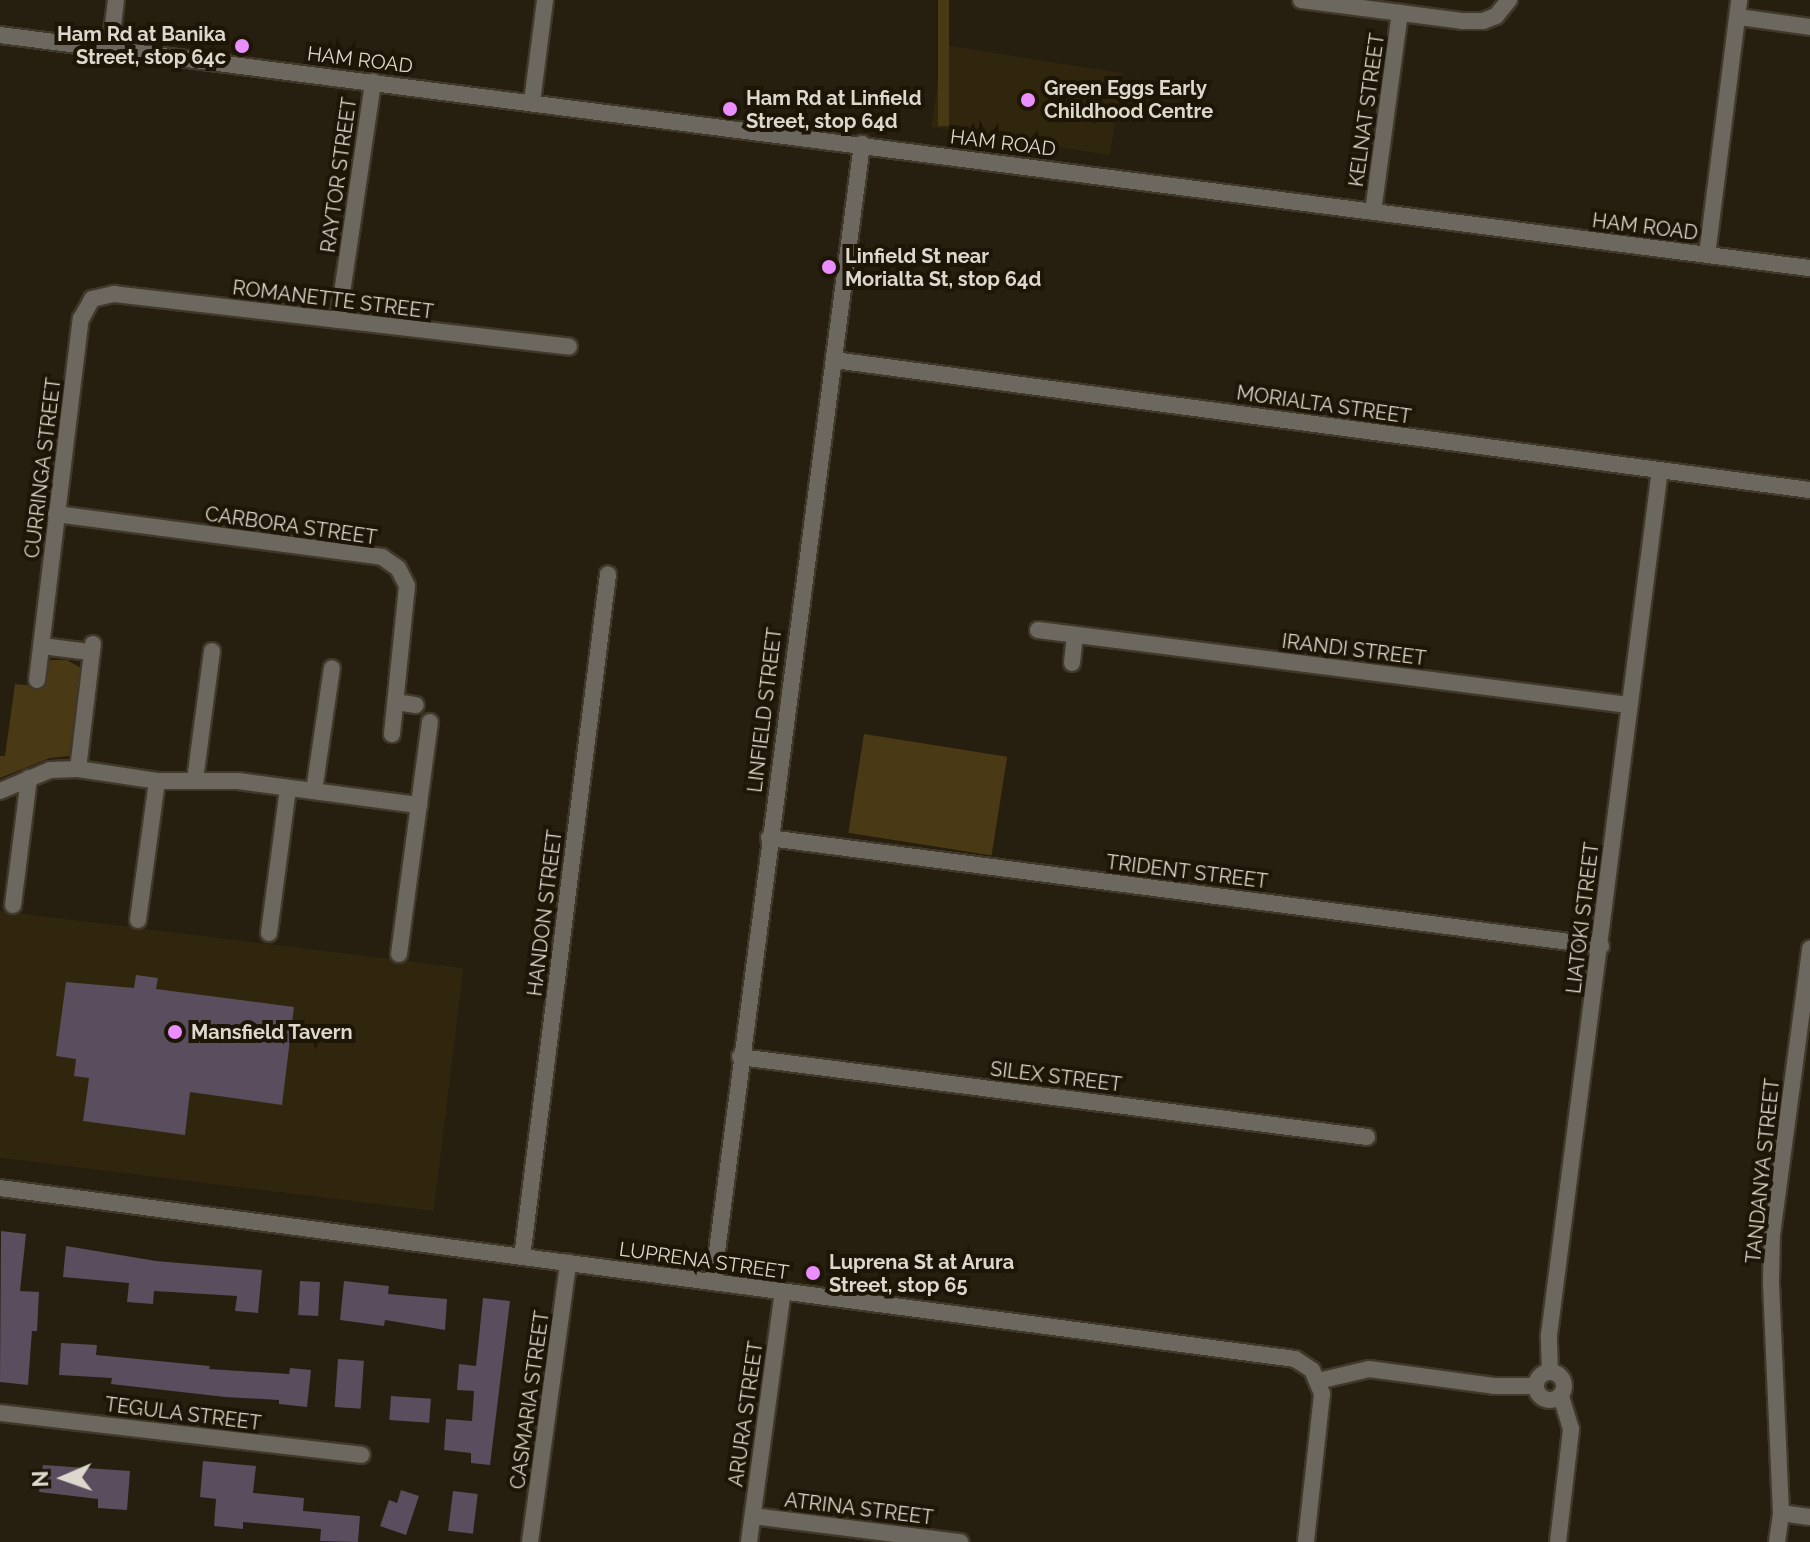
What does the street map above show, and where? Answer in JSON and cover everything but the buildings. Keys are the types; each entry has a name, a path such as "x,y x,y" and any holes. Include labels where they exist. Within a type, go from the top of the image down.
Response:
{"street":[{"path":"110,49 116,0"},
{"path":"532,102 545,0"},
{"path":"1301,0 1462,21 1483,21 1496,16 1509,0"},
{"path":"1707,255 1739,8 1810,27"},
{"name":"KELNAT STREET","path":"1373,212 1400,13"},
{"name":"HAM ROAD","path":"0,35 1810,268"},
{"name":"RAYTOR STREET","path":"338,320 373,82"},
{"name":"LINFIELD STREET","path":"713,1282 740,1057 862,144"},
{"name":"ROMANETTE STREET","path":"92,299 114,294 569,347"},
{"name":"CURRINGA STREET","path":"37,680 81,319 92,299"},
{"name":"MORIALTA STREET","path":"834,360 1810,490"},
{"name":"LIATOKI STREET","path":"1550,1371 1549,1335 1660,470"},
{"name":"CARBORA STREET","path":"56,514 382,557 398,568 407,586 392,734"},
{"name":"HANDON STREET","path":"522,1257 608,574"},
{"name":"IRANDI STREET","path":"1038,630 1628,705"},
{"path":"1072,663 1075,635"},
{"path":"42,646 88,648 78,769"},
{"path":"195,780 212,651"},
{"path":"314,791 332,668"},
{"path":"396,702 416,705"},
{"path":"399,954 430,722"},
{"path":"0,791 50,770 78,769 157,781 195,780 288,788 419,805"},
{"path":"13,905 29,778"},
{"path":"138,920 157,781"},
{"path":"269,933 288,788"},
{"name":"TRIDENT STREET","path":"769,838 1601,946"},
{"name":"TANDANYA STREET","path":"1777,1542 1781,1513 1771,1281 1772,1235 1810,949"},
{"name":"SILEX STREET","path":"740,1057 1367,1137"},
{"name":"LUPRENA STREET","path":"0,1188 1287,1357 1302,1362 1318,1381"},
{"name":"CASMARIA STREET","path":"530,1542 568,1263"},
{"name":"ARURA STREET","path":"749,1542 783,1291"},
{"path":"1306,1542 1322,1407 1318,1381 1369,1369 1494,1386 1535,1386"},
{"path":"1558,1542 1571,1429 1561,1396 1565,1387 1562,1378 1550,1371 1538,1378 1535,1386 1539,1395 1547,1400 1561,1396"},
{"name":"TEGULA STREET","path":"0,1413 362,1455"},
{"path":"1781,1513 1810,1517"},
{"name":"ATRINA STREET","path":"753,1516 960,1542"}],"shaded area":[{"path":"938,0 949,0 949,126 938,126"},
{"name":"Green Eggs Early Childhood Centre","path":"944,45 1123,73 1110,155 931,127"},
{"path":"51,660 67,660 81,668 69,756 50,758 0,778 0,756 5,756 15,684 45,687 47,665"},
{"path":"864,734 1007,757 992,855 848,833"},
{"path":"0,911 464,968 434,1211 0,1158"}],"place":[{"name":"Ham Rd at Banika Street, stop 64c","path":"242,46"},
{"name":"Green Eggs Early Childhood Centre","path":"1028,100"},
{"name":"Ham Rd at Linfield Street, stop 64d","path":"730,109"},
{"name":"Linfield St near Morialta St, stop 64d","path":"829,267"},
{"name":"Mansfield Tavern","path":"175,1032"},
{"name":"Luprena St at Arura Street, stop 65","path":"813,1273"}]}
